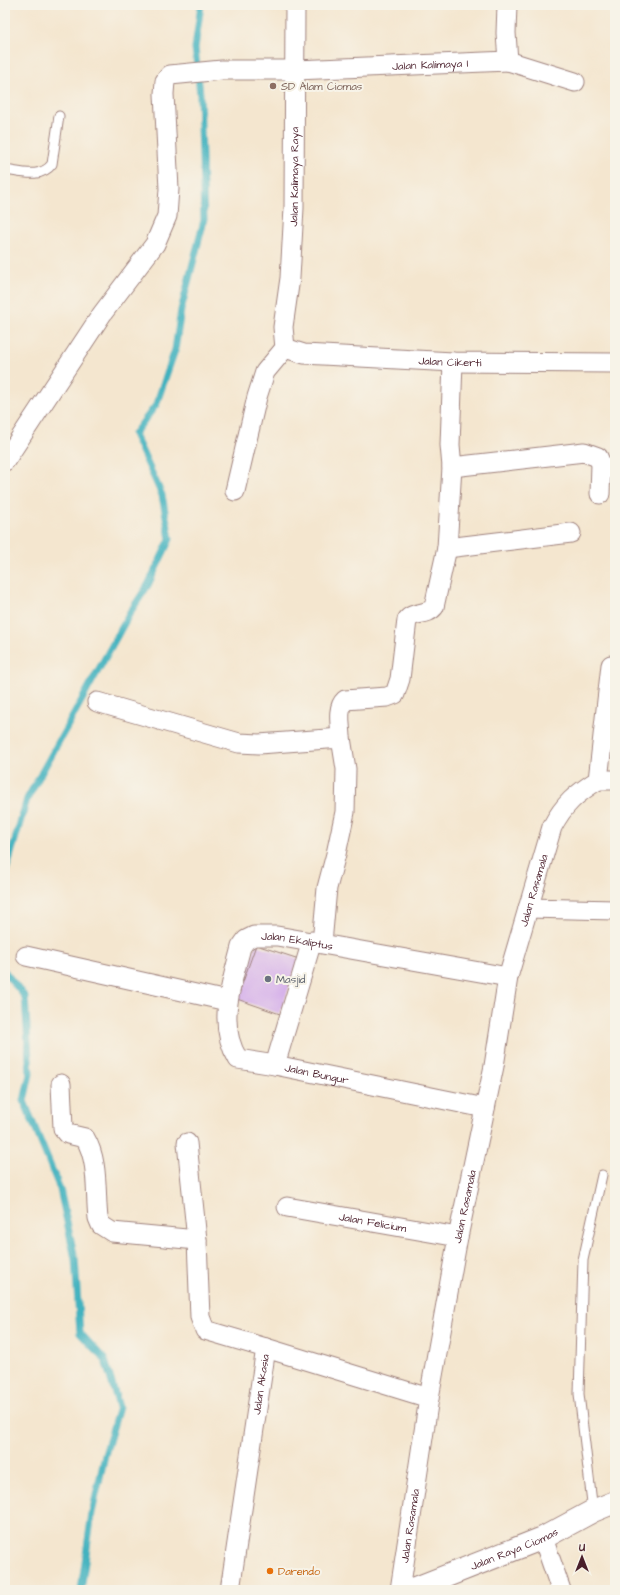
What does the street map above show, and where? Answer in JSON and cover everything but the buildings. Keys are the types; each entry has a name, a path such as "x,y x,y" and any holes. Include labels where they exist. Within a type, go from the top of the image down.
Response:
{"main road":[{"name":"Jalan Raya Ciomas","path":"411,1590 543,1538 593,1511 615,1502"}],"street":[{"name":"Jalan Kalimaya Raya","path":"285,348 283,327 290,278 294,208 296,70 295,5"},
{"path":"507,5 506,33 508,61"},
{"name":"Jalan Kalimaya I","path":"5,461 102,314 155,244 167,216 169,189 165,81 170,75 222,70 296,70 508,61 575,82"},
{"path":"235,491 257,397 265,372 285,348"},
{"name":"Jalan Cikerti","path":"285,348 304,354 453,362 615,363"},
{"path":"453,362 450,445 452,467 447,548 571,533"},
{"path":"452,467 584,452 598,458 601,464 600,494"},
{"name":"Jalan Bungur","path":"447,548 434,607 430,612 412,616 408,620 400,679 395,694 387,697 345,700 341,704 341,738 346,769 344,812 317,942 275,1065 485,1108"},
{"path":"607,780 611,665"},
{"path":"97,702 239,743 266,744 341,738"},
{"name":"Jalan Rasamala","path":"400,1590 429,1398 458,1237 485,1108 508,977 552,828 561,810 580,792 607,780"},
{"path":"528,908 615,910"},
{"name":"Jalan Ekaliptus","path":"275,1065 238,1059 234,1052 230,1037 227,1001 241,947 246,940 254,936 265,935 317,942 508,977"},
{"path":"26,956 227,1001"},
{"path":"61,1084 63,1128 68,1134 85,1138 90,1147 94,1160 98,1218 101,1225 112,1232 197,1240"},
{"path":"187,1143 197,1240 200,1317 206,1330 266,1348"},
{"name":"Jalan Felicium","path":"287,1207 458,1237"},
{"name":"Jalan Akasia","path":"230,1590 266,1348 429,1398"},
{"path":"543,1538 561,1590"}],"lane":[{"path":"5,170 39,173 47,170 52,164 59,116"},
{"path":"593,1511 579,1394 583,1260 602,1176"}],"waterway":[{"path":"5,874 27,799 131,611 148,585 170,539 162,495 134,434 156,405 175,350 181,310 204,220 200,94 195,48 201,5"},
{"path":"5,972 25,997 30,1074 24,1101 60,1189 75,1259 80,1333 105,1360 119,1407 105,1455 92,1513 81,1590"}],"place":[{"name":"SD Alam Ciomas","path":"273,86"},
{"name":"Masjid","path":"268,979"},
{"name":"Darendo","path":"270,1571"}]}
